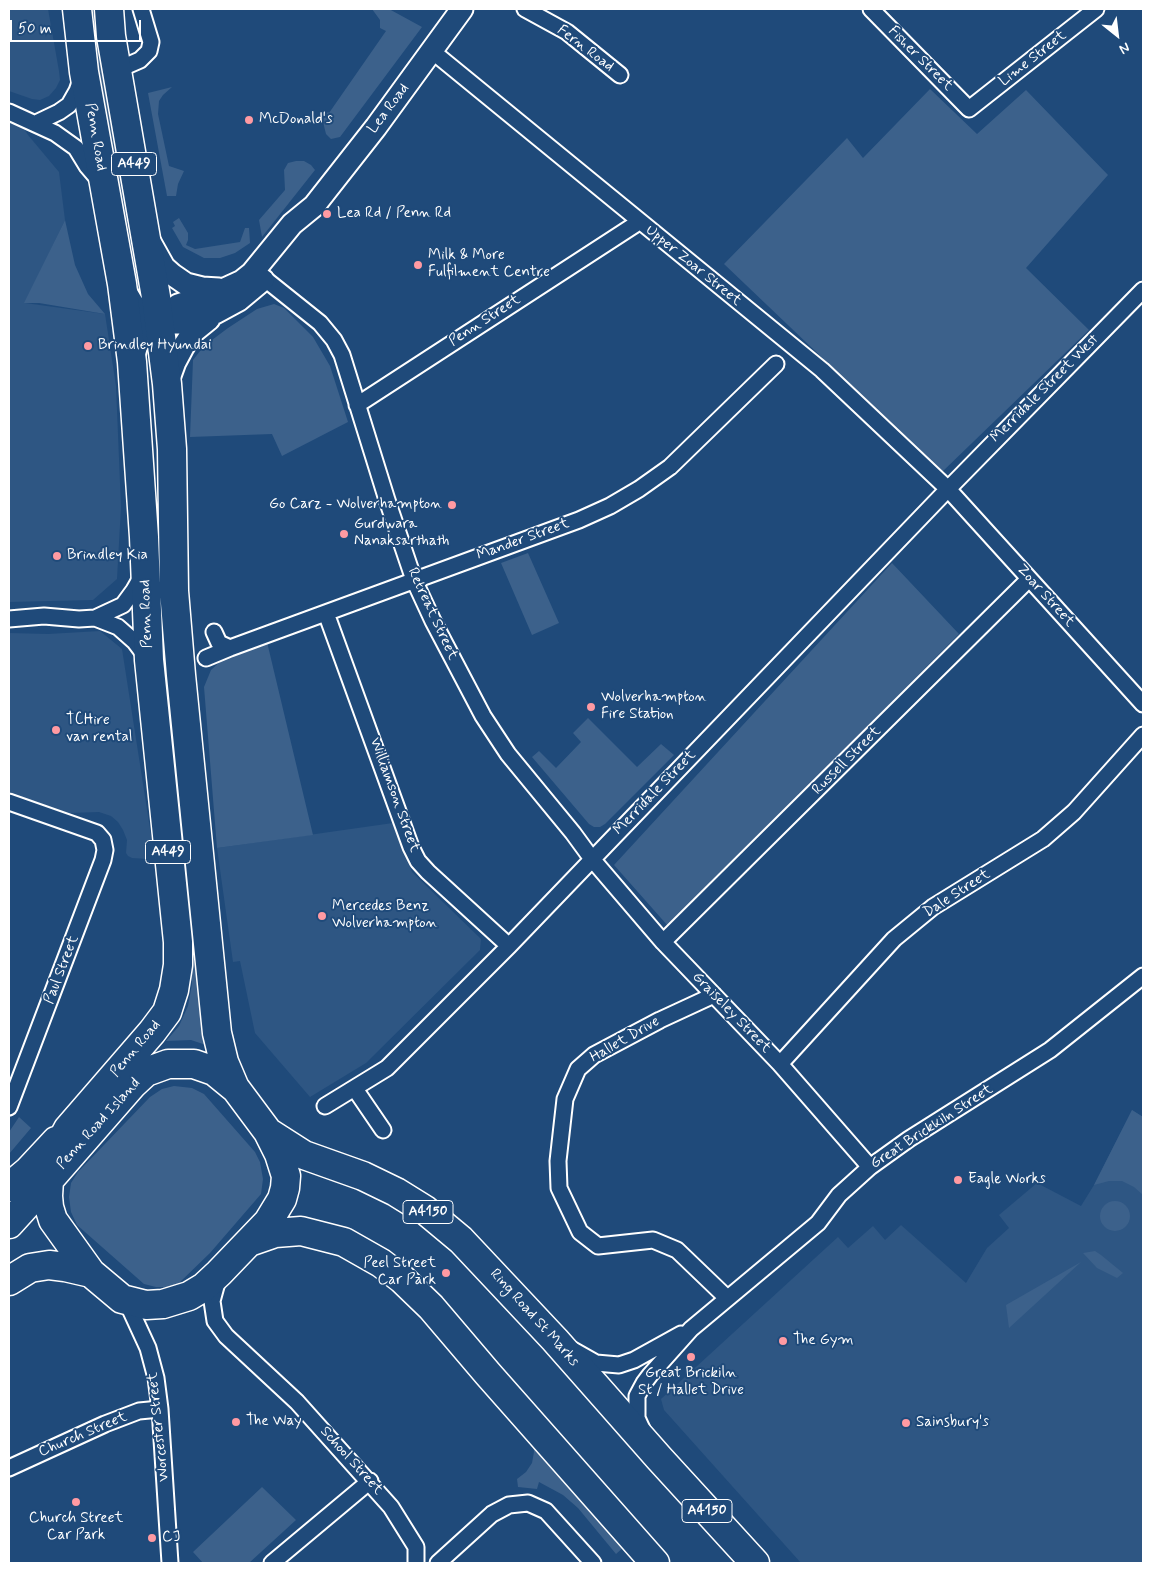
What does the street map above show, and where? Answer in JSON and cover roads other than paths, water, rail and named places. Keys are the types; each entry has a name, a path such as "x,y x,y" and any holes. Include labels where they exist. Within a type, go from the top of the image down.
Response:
{"highway":[{"name":"Penn Road","path":"49,1180 51,1162 68,1129 167,1012 174,990 178,965 178,942 149,660 132,362 122,284 84,72 77,9"},
{"name":"Penn Road","path":"109,9 117,70 147,238 167,384 172,449 174,591 181,675 217,1033 224,1062 236,1089"},
{"name":"Penn Road Island","path":"168,1064 194,1064 214,1071 236,1089 268,1132 279,1154 286,1176 282,1199 268,1222 219,1273 204,1287 190,1296 163,1304 146,1305 122,1299 91,1274 53,1220 49,1207 49,1180 125,1092 146,1072 168,1064"},
{"path":"9,1187 28,1171 68,1129"},
{"name":"Ring Road St Marks","path":"268,1132 304,1155 363,1176 396,1192 425,1210 461,1240 555,1340 659,1458 756,1563"},
{"name":"A4150","path":"9,1224 49,1180"},
{"name":"A4150","path":"249,1242 275,1233 301,1231 344,1242 381,1263 395,1274 431,1307 655,1563"},
{"name":"A4150","path":"9,1281 30,1268 49,1265 91,1274"}],"street":[{"path":"117,70 140,60 149,51 151,42 141,9"},
{"name":"Lea Road","path":"132,362 138,341 147,330 178,305 229,287 252,273 292,224 314,206 376,127 462,9"},
{"name":"Fern Road","path":"525,9 567,32 620,74"},
{"name":"Fisher Street","path":"871,9 969,109"},
{"name":"Lime Street","path":"969,109 1096,9"},
{"name":"Upper Zoar Street","path":"432,51 809,359 948,489"},
{"path":"36,123 59,112 69,104 77,91 84,72"},
{"path":"9,112 55,133 76,148 87,166 103,185"},
{"name":"Lea Road","path":"167,384 182,347 193,332 265,279 302,233 314,206"},
{"name":"Penn Street","path":"357,405 639,222"},
{"name":"Lea Road","path":"147,238 164,266 186,284 202,288 217,289 229,287"},
{"name":"Retreat Street","path":"265,279 320,323 334,340 342,355 414,580 433,621 483,716 508,754 592,859"},
{"name":"Lea Road","path":"122,284 133,304 145,314 159,320 171,323 190,323 215,314"},
{"name":"Merridale Street West","path":"948,489 1143,290"},
{"name":"Mander Street","path":"206,658 578,520 610,506 670,467 776,364"},
{"name":"Zoar Street","path":"948,489 1143,704"},
{"name":"Merridale Street","path":"325,1106 387,1068 509,946 948,489"},
{"path":"9,619 44,616 79,619 95,618 123,605 145,570"},
{"name":"Russell Street","path":"663,942 1029,579"},
{"name":"Williamson Street","path":"326,613 411,847 418,861 509,946"},
{"path":"95,618 118,626 149,660"},
{"path":"214,632 219,642 230,648"},
{"name":"Dale Street","path":"780,1064 894,939 933,907 1043,839 1074,812 1143,734"},
{"name":"Paul Street","path":"9,802 97,833 103,840 105,850 104,860 9,1107"},
{"name":"Graiseley Street","path":"592,859 663,942 780,1064 870,1167"},
{"name":"Great Brickkiln Street","path":"659,1458 637,1418 637,1396 650,1375 691,1329 818,1223 839,1196 870,1167 909,1139 1050,1050 1143,976"},
{"name":"Hallet Drive","path":"714,995 660,1020 594,1055 578,1069 565,1099 558,1160 559,1188 580,1232 598,1246 653,1240 677,1250 728,1298"},
{"path":"355,1089 384,1130"},
{"name":"School Street","path":"219,1273 212,1301 216,1321 226,1336 297,1402 392,1507 416,1547 416,1563"},
{"name":"Worcester Street","path":"122,1299 130,1309 148,1348 156,1378 160,1410 170,1563"},
{"path":"555,1340 596,1363 619,1365 634,1360 691,1329"},
{"name":"Church Street","path":"9,1468 105,1424 139,1411 160,1410"},
{"path":"272,1563 370,1481"},
{"path":"438,1563 492,1514 509,1505 528,1503 546,1511 593,1563"}],"place":[{"name":"McDonald's","path":"249,120"},
{"name":"Lea Rd / Penn Rd","path":"327,214"},
{"name":"Milk & More Fulfilment Centre","path":"418,265"},
{"name":"Brindley Hyundai","path":"88,346"},
{"name":"Go Carz - Wolverhampton","path":"452,505"},
{"name":"Gurdwara Nanaksarthath","path":"344,534"},
{"name":"Brindley Kia","path":"57,556"},
{"name":"Wolverhampton Fire Station","path":"591,707"},
{"name":"TCHire van rental","path":"56,730"},
{"name":"Mercedes Benz Wolverhampton","path":"322,916"},
{"name":"Eagle Works","path":"958,1180"},
{"name":"Peel Street Car Park","path":"446,1273"},
{"name":"The Gym","path":"783,1341"},
{"name":"Great Brickiln St / Hallet Drive","path":"691,1357"},
{"name":"The Way","path":"236,1422"},
{"name":"Sainsbury's","path":"906,1423"},
{"name":"Church Street Car Park","path":"76,1502"},
{"name":"CJ","path":"152,1538"}]}
